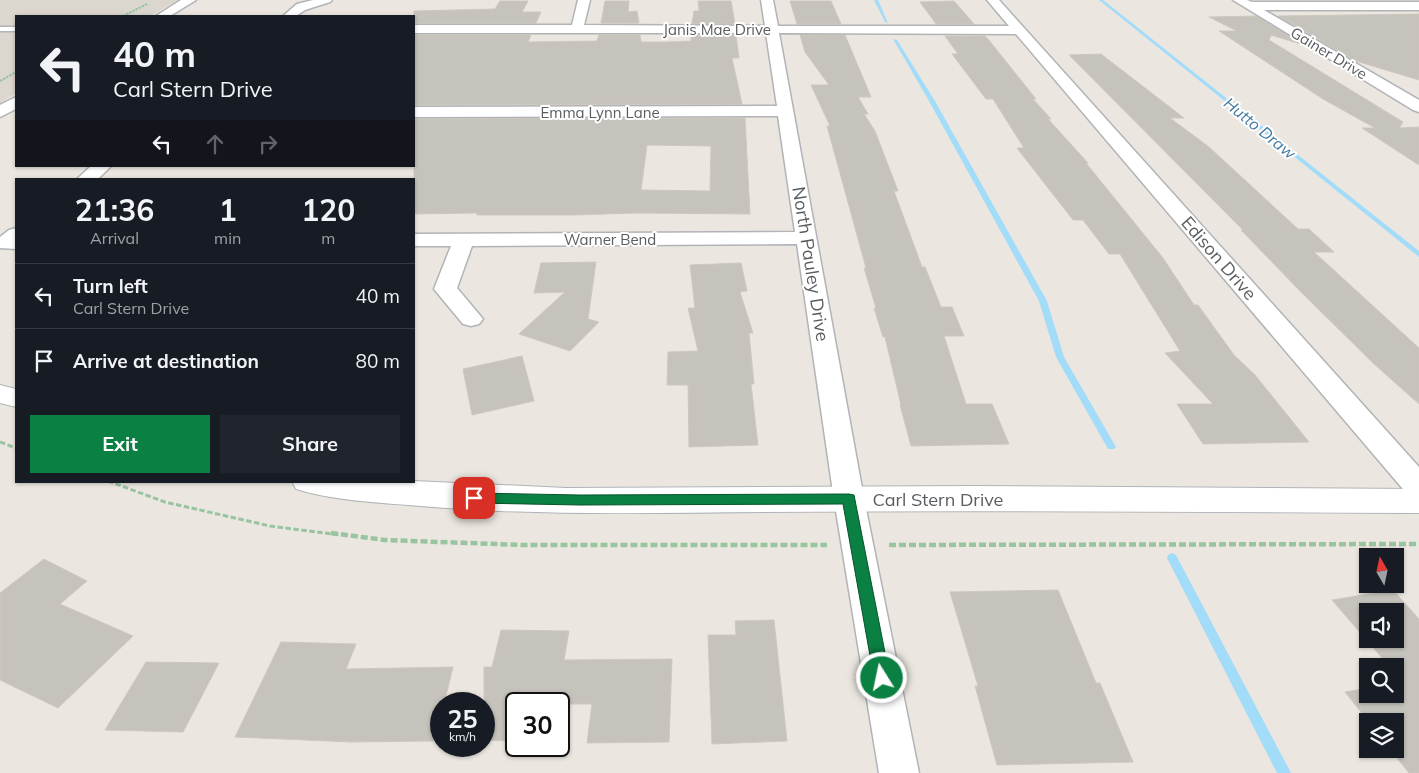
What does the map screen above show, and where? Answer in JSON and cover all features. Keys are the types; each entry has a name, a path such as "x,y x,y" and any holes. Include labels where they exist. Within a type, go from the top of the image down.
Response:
{"street":[{"path":"164,15 190,0"},
{"path":"290,15 300,7 326,0"},
{"path":"577,29 584,0"},
{"name":"North Pauley Drive","path":"767,0 849,499 899,773"},
{"name":"Edison Drive","path":"993,0 1419,487"},
{"path":"1244,3 1419,6"},
{"name":"Gainer Drive","path":"1244,3 1419,107"},
{"name":"Janis Mae Drive","path":"415,29 1019,30"},
{"path":"0,112 15,103"},
{"name":"Emma Lynn Lane","path":"415,112 786,112"},
{"path":"87,178 101,167"},
{"path":"15,235 5,243 15,243"},
{"name":"Warner Bend","path":"415,240 807,238"},
{"path":"464,240 446,289 471,319"},
{"path":"0,394 15,398"},
{"name":"Carl Stern Drive","path":"319,483 360,490 456,497 580,500 849,499 1419,502"}],"lane":[{"path":"0,29 15,29"}],"path":[{"path":"125,15 154,0"},
{"path":"0,81 15,73"},
{"path":"0,442 15,448"},
{"path":"114,483 166,502 270,526 385,540 523,545 1419,544"}],"shaded area":[{"path":"0,0 178,0 152,15 15,15 15,94 0,103"}],"building":[{"path":"500,1 528,1 522,12 541,12 536,23 415,23 414,15 414,11 495,9"},
{"path":"605,1 629,1 628,12 637,11 639,23 601,23"},
{"path":"698,1 731,1 735,24 692,24 694,11 699,11"},
{"path":"790,1 831,1 841,24 797,24"},
{"path":"954,1 974,24 936,24 920,2"},
{"path":"1419,14 1419,80 1356,61 1278,16"},
{"path":"1256,16 1304,45 1271,35 1269,40 1403,122 1399,128 1419,127 1419,165 1362,128 1375,128 1323,99 1219,31 1237,31 1209,17"},
{"path":"415,35 531,35 528,42 597,41 599,35 640,35 641,42 668,42 691,41 691,35 736,35 739,58 732,58 742,104 415,105"},
{"path":"800,35 845,35 871,97 858,97 868,114 864,114 875,131 898,191 894,191 922,267 925,267 941,307 952,307 964,336 944,336 966,404 992,404 1009,444 911,446 885,337 883,337 874,308 876,308 864,268 866,268 827,126 830,126 811,85 829,85 805,52"},
{"path":"945,36 985,36 988,39 1036,99 1033,99 1051,119 1048,119 1088,163 1086,163 1163,258 1194,305 1198,305 1234,355 1255,375 1309,442 1203,444 1177,404 1213,404 1165,353 1180,351 1120,254 1109,254 1083,220 1073,220 1017,148 1024,148 993,99 986,99 952,54 958,54"},
{"path":"1101,54 1184,118 1170,118 1209,147 1298,229 1309,229 1334,252 1314,252 1419,348 1419,404 1374,364 1300,291 1241,230 1243,230 1069,55"},
{"path":"745,118 750,214 415,214 415,119","holes":["647,145 711,146 710,191 641,190"]},
{"path":"596,262 588,319 599,322 570,351 519,334 565,292 534,293 541,263"},
{"path":"741,263 747,291 740,292 753,333 749,333 754,384 751,384 758,445 689,447 688,385 667,385 668,352 698,351 688,308 695,308 690,265"},
{"path":"522,356 534,401 472,415 463,369"},
{"path":"44,559 87,581 60,604 133,636 58,708 0,680 0,593"},
{"path":"1058,590 1096,683 1100,683 1133,762 997,765 975,686 978,686 950,592"},
{"path":"1375,593 1396,593 1419,619 1419,773 1409,773 1397,758 1404,758 1404,713 1362,713 1345,692 1359,690 1359,703 1404,703 1404,658 1382,658 1373,648 1404,648 1404,603 1359,603 1359,631 1332,600"},
{"path":"774,620 787,741 712,744 708,635 736,635 735,621"},
{"path":"501,630 569,631 564,660 672,659 669,742 587,743 592,704 570,704 570,692 505,692 505,741 495,740 495,692 484,692 484,667 492,667"},
{"path":"281,642 356,644 346,669 453,667 447,692 430,692 430,741 351,742 235,737"},
{"path":"146,662 219,663 183,732 105,730"}],"waterway":[{"path":"876,0 887,22"},
{"name":"Hutto Draw","path":"1101,0 1419,255"},
{"path":"895,40 932,101 1043,301 1060,357 1111,447"},
{"path":"1172,558 1284,773"}],"route":[{"path":"474,498 580,500 849,499 882,678"}]}
